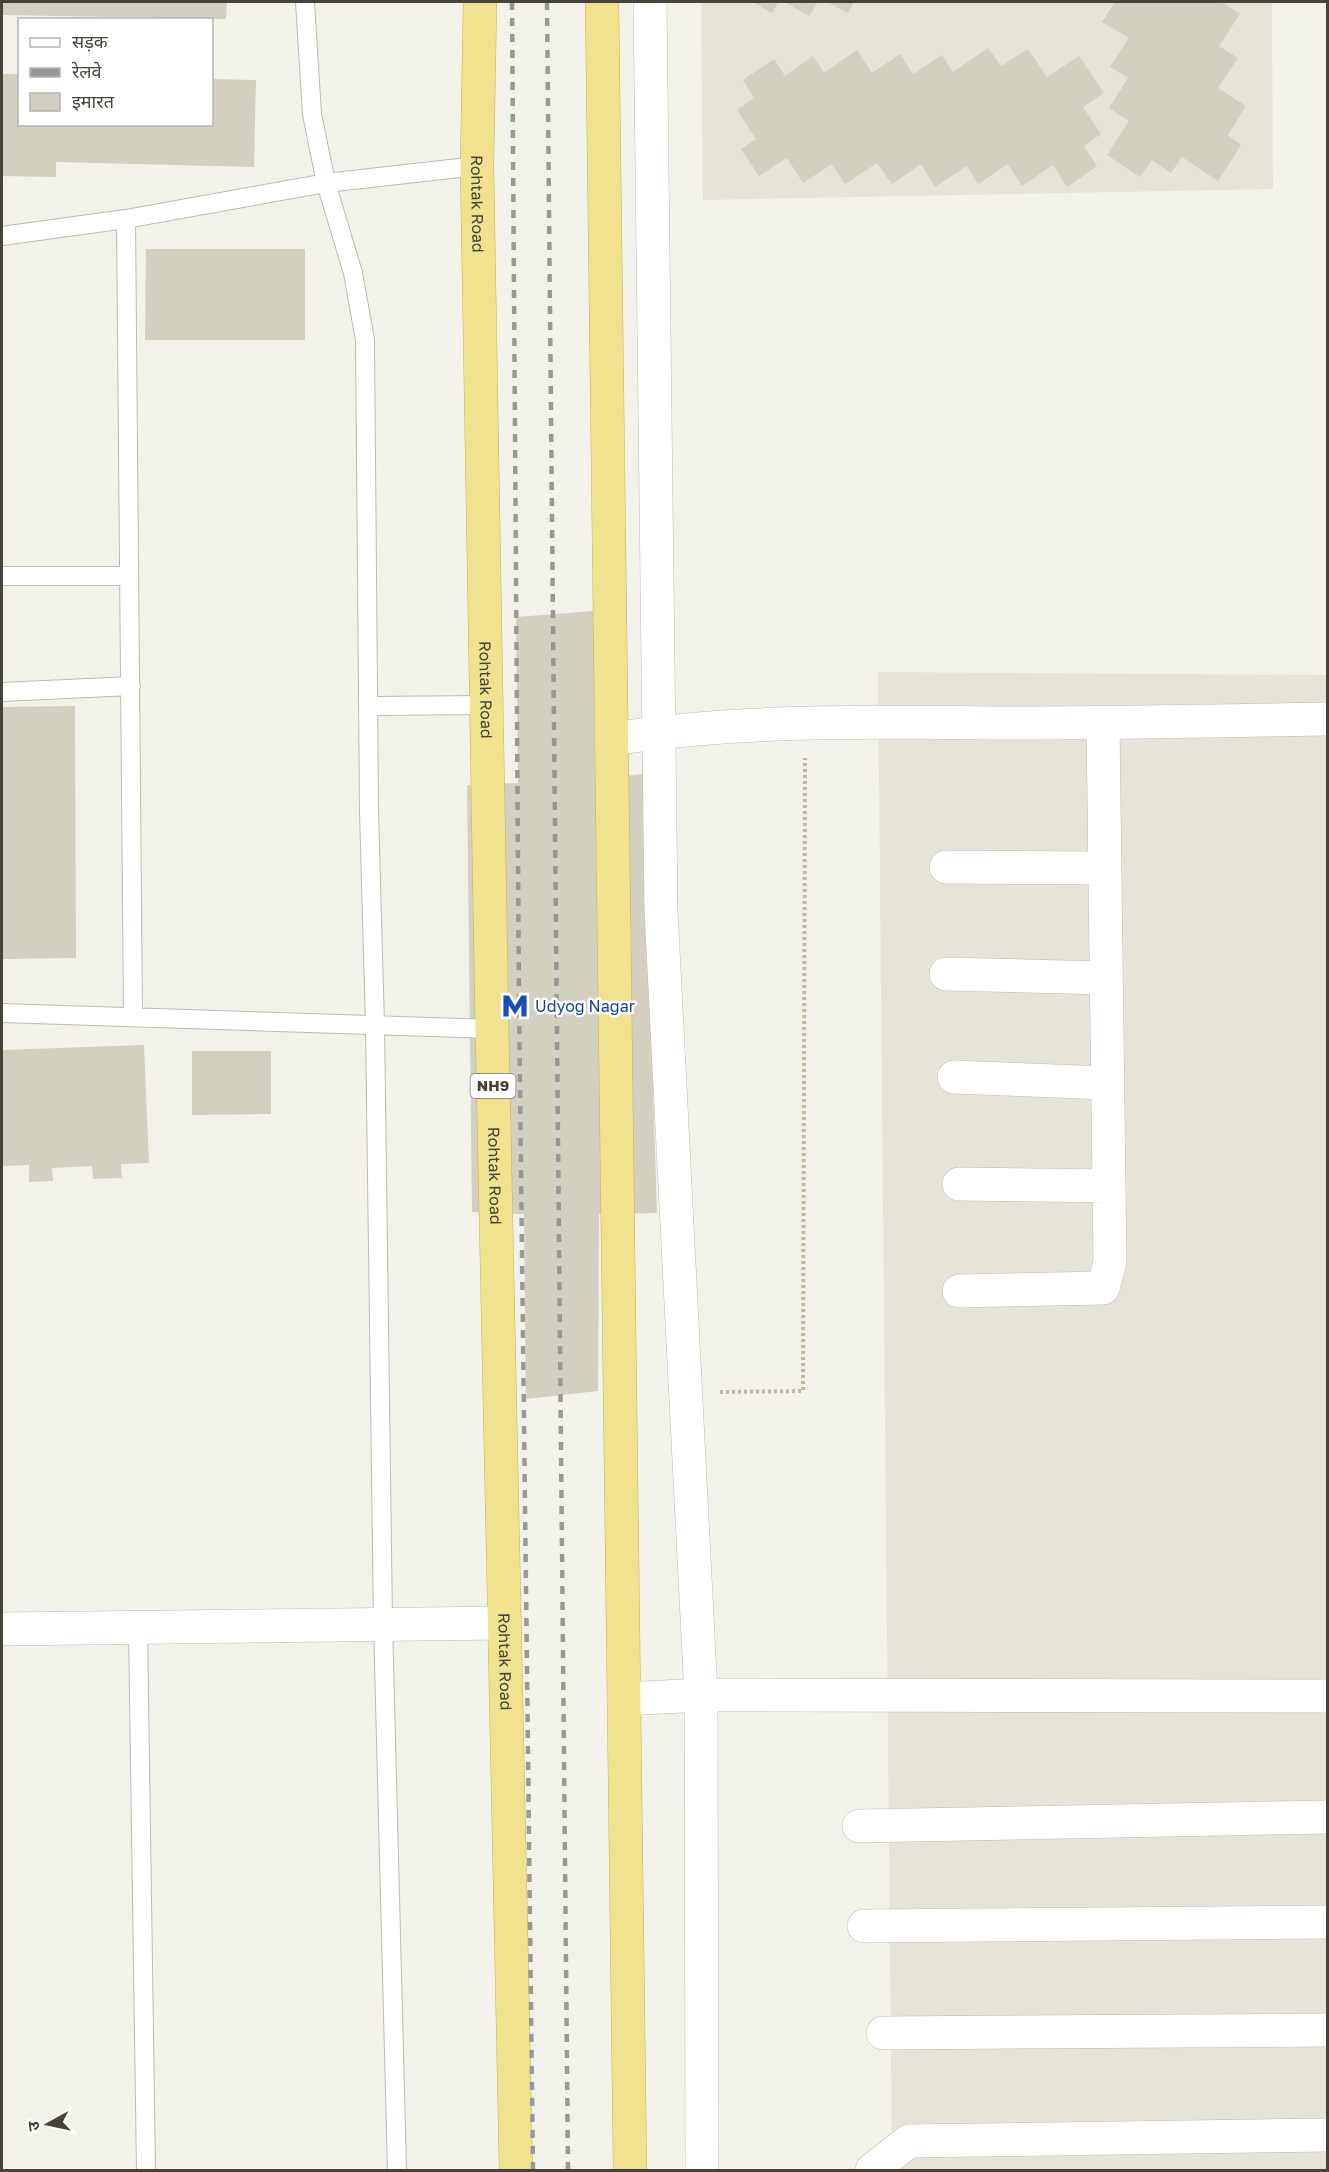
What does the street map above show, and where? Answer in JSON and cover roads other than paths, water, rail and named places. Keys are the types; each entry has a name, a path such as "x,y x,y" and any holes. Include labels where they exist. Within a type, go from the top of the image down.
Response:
{"highway":[{"name":"Rohtak Road","path":"480,2 477,166 516,2170"},
{"path":"602,2 630,2170"}],"street":[{"path":"650,2 662,910 701,1695 702,2170"},
{"path":"612,739 658,732 805,722 1103,723 1328,719"},
{"path":"959,1291 1103,1288 1110,1262 1103,723"},
{"path":"946,867 1105,868"},
{"path":"946,974 1106,978"},
{"path":"954,1077 1107,1083"},
{"path":"959,1184 1109,1186"},
{"path":"2,1629 504,1623"},
{"path":"624,1699 701,1695 1328,1696"},
{"path":"859,1826 1328,1816"},
{"path":"864,1926 1328,1922"},
{"path":"883,2033 1328,2030"},
{"path":"872,2170 909,2141 1328,2135"}],"lane":[{"path":"305,2 312,114 327,183 353,273 365,340 369,811 375,1024 383,1623 397,2170"},
{"path":"2,236 126,219 327,183 477,166"},
{"path":"126,219 133,1017"},
{"path":"2,576 129,576"},
{"path":"2,692 131,686"},
{"path":"369,706 486,705"},
{"path":"2,1013 492,1029"},
{"path":"138,1627 146,2170"}],"railway":[{"path":"512,2 519,1004 533,2170"},
{"path":"547,2 568,2170"}],"place":[{"name":"Udyog Nagar","path":"515,1006"}]}
